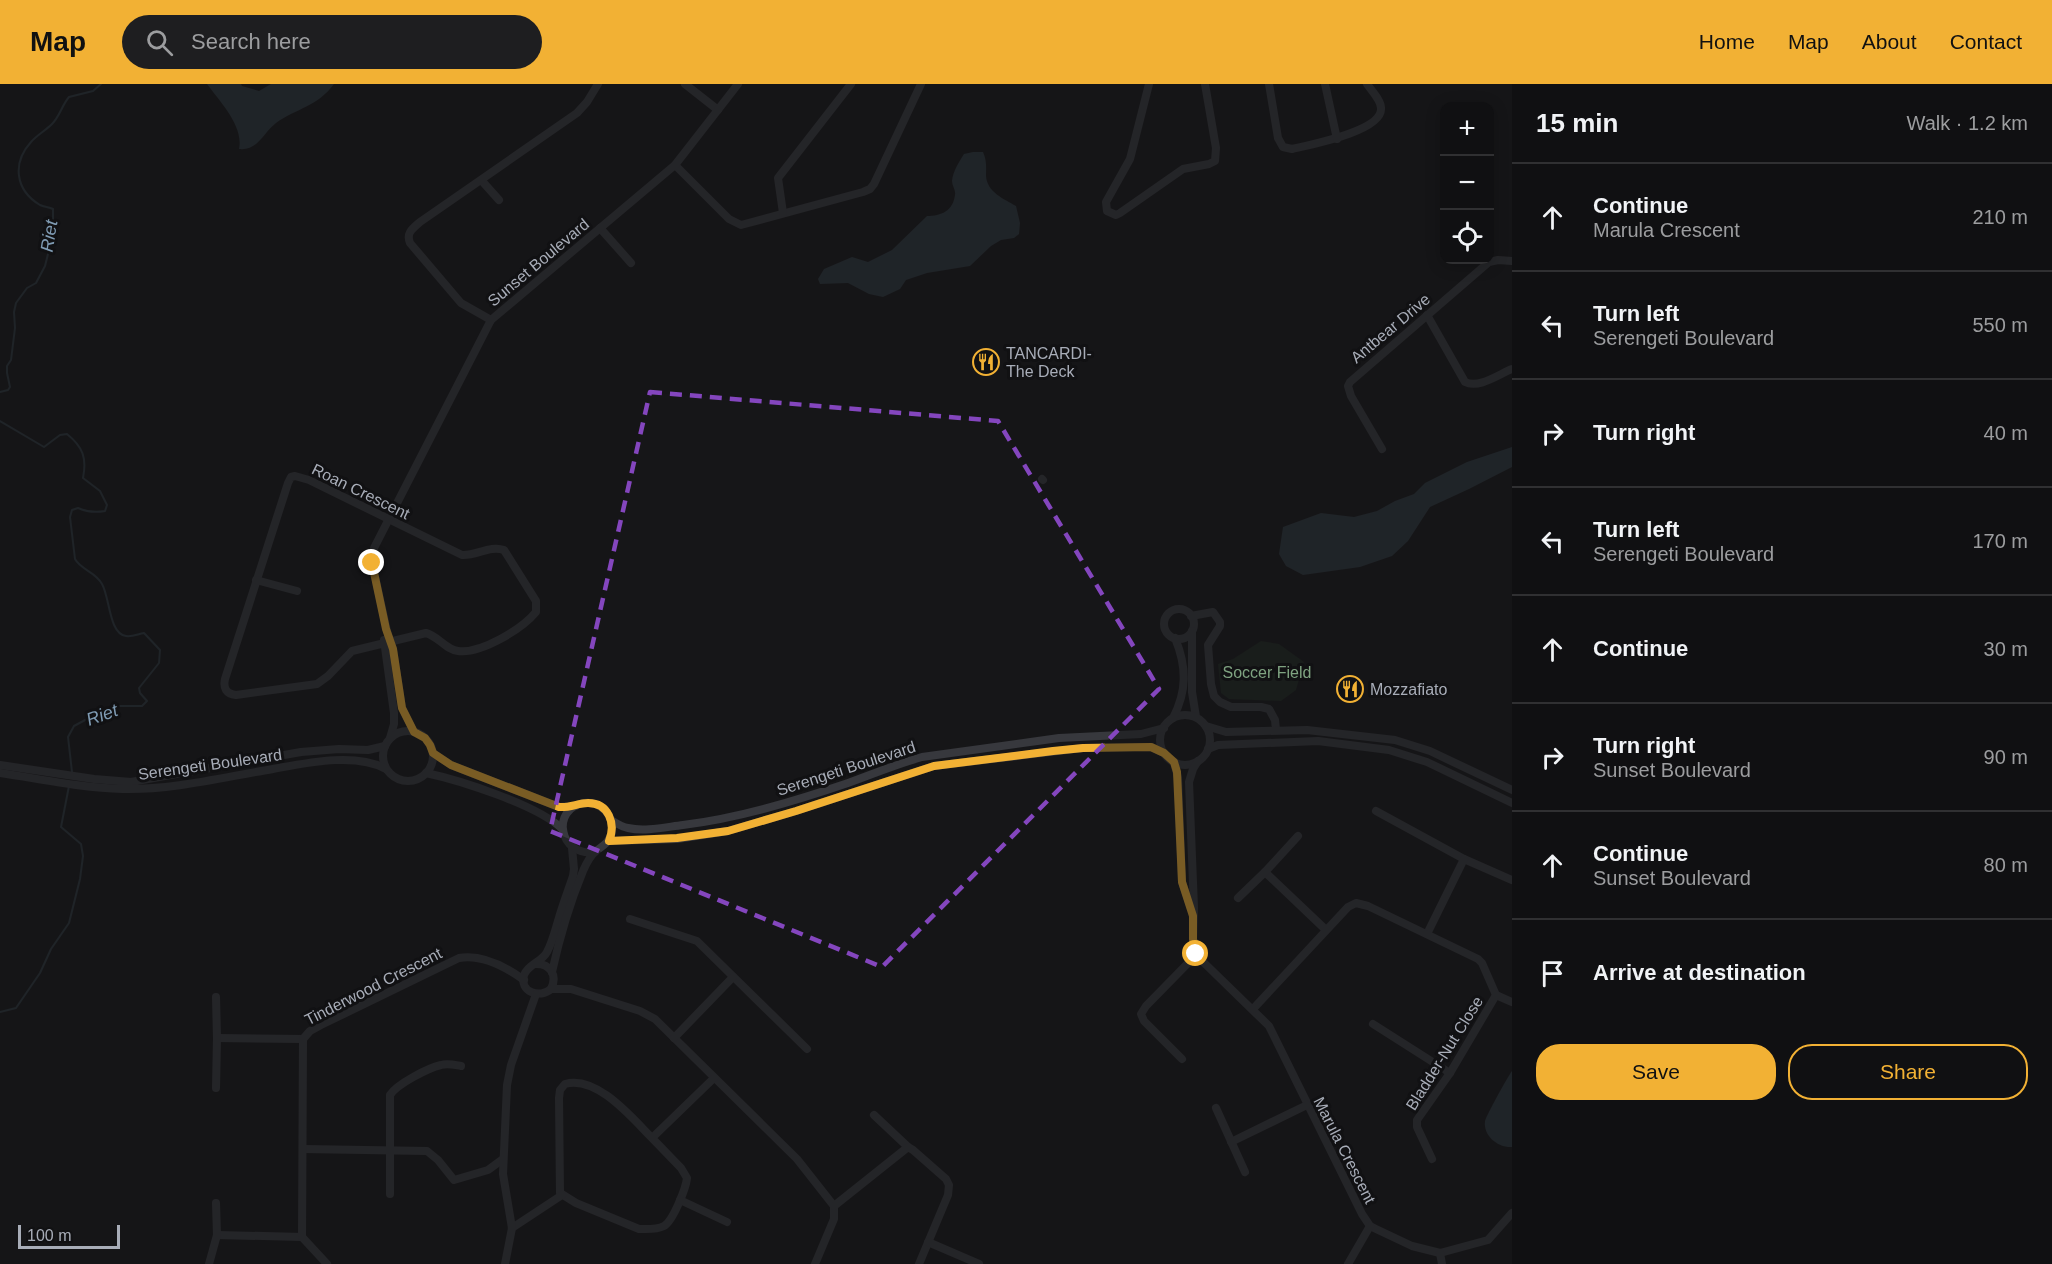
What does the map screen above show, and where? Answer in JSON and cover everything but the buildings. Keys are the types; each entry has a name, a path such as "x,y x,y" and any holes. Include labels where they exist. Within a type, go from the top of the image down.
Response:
{"street":[{"path":"491,320 461,303 410,243 408,237 411,229 577,113 598,84"},
{"path":"685,84 718,110"},
{"name":"Sunset Boulevard","path":"387,642 387,631 372,563 374,548 491,320 675,165 738,84"},
{"path":"783,213 778,178 851,84"},
{"path":"675,165 737,224 748,224 870,189 878,177 921,84"},
{"path":"1149,84 1130,159 1106,202 1107,211 1111,214 1120,213 1183,169 1215,161 1216,148 1205,84"},
{"path":"1269,84 1278,138 1283,147 1292,149 1347,136 1376,119 1381,105 1367,84"},
{"path":"1325,84 1337,139"},
{"path":"482,181 499,200"},
{"path":"600,228 631,263"},
{"name":"Antbear Drive","path":"1382,449 1351,396 1348,384 1366,366 1489,262 1512,261"},
{"path":"1427,315 1467,384 1477,384 1512,369"},
{"name":"Roan Crescent","path":"301,476 388,520 462,555 476,554 496,548 504,550 536,601 536,612 529,620 482,648 458,651 432,634 426,633 352,651 317,684 236,695 228,693 224,688 225,679 291,477 301,476"},
{"path":"256,580 297,591"},
{"path":"1196,717 1192,692 1192,631 1194,625 1191,616 1183,610 1178,610 1173,611 1167,617 1165,626 1166,631 1175,638 1182,662 1184,689 1181,702 1173,718 1164,728 1161,737 1164,753 1174,762 1185,765 1198,761"},
{"path":"1191,616 1214,612 1220,622 1208,648 1214,696 1231,707 1269,709 1275,720 1276,730"},
{"path":"1175,638 1186,638 1192,631"},
{"path":"387,642 402,708 414,732"},
{"path":"387,743 403,731 414,732 425,738 433,753 426,773 416,780 399,779 386,769 383,762 387,743 394,720 393,676"},
{"path":"1173,718 1189,715 1196,717 1206,726 1226,732 1328,731 1413,744 1512,790"},
{"path":"1206,726 1210,737 1208,749"},
{"name":"Serengeti Boulevard","path":"611,820 625,827 635,828 662,828 709,822 849,783 922,757 1059,738 1141,735 1164,728"},
{"path":"1182,1059 1144,1021 1142,1014 1146,1005 1196,954 1193,939 1189,782 1193,769 1208,749 1218,745 1318,741 1389,750 1426,762 1512,804"},
{"name":"Serengeti Boulevard","path":"94,783 131,782 301,752 339,749 368,750 387,743"},
{"name":"Serengeti Boulevard","path":"609,841 677,838 728,831 934,766 1083,748 1151,747 1164,753"},
{"path":"433,753 451,765 559,807 583,803 598,805 605,809 611,820 612,833 603,848 587,853 572,848 566,841 563,830 565,818 575,806"},
{"name":"Serengeti Boulevard","path":"0,773 11,771 123,789 158,787 314,762 367,761 386,769"},
{"path":"1174,762 1178,778 1181,872 1193,916"},
{"name":"Serengeti Boulevard","path":"0,765 11,771"},
{"path":"426,773 465,784 535,811 547,816 563,830"},
{"path":"1376,812 1464,859 1512,880"},
{"path":"1238,898 1298,836"},
{"path":"1180,846 1191,846"},
{"path":"551,989 574,869 572,848"},
{"path":"595,852 583,871 548,952 524,975 527,988 536,994 543,994 551,989 571,989 646,1014 674,1038 797,1159 834,1206 834,1219 815,1264"},
{"path":"1426,934 1464,859"},
{"path":"1181,872 1192,872"},
{"path":"1265,872 1326,930"},
{"path":"1253,1009 1348,907 1356,903 1368,906 1480,961 1496,995 1512,1002"},
{"path":"630,920 697,941 807,1048"},
{"name":"Marula Crescent","path":"1196,954 1269,1026 1370,1226 1404,1244 1440,1253 1488,1240 1512,1213"},
{"name":"Tinderwood Crescent","path":"302,1237 303,1039 310,1031 321,1025 459,958 468,956 510,969 524,980"},
{"path":"533,965 545,965 571,989"},
{"name":"Tinderwood Crescent","path":"510,969 533,965"},
{"path":"674,1038 733,977"},
{"path":"505,1264 512,1228 502,1174 507,1085 511,1065 536,994"},
{"name":"Bladder-Nut Close","path":"1432,1159 1417,1127 1417,1120 1450,1073 1496,995"},
{"path":"216,997 216,1088"},
{"path":"1373,1023 1450,1073"},
{"path":"217,1038 303,1039"},
{"path":"390,1194 389,1100 392,1091 397,1086 435,1067 446,1064 461,1066"},
{"path":"652,1138 714,1078"},
{"path":"573,1082 601,1091 652,1138 686,1174 687,1183 680,1200 668,1223 662,1227 650,1230 631,1226 562,1195 559,1189 559,1098 560,1090 565,1083 573,1082"},
{"path":"1231,1142 1307,1105"},
{"path":"1216,1108 1245,1172"},
{"path":"874,1115 940,1173 949,1185 945,1203 919,1264"},
{"path":"834,1206 908,1147"},
{"path":"303,1149 427,1150 454,1180 488,1170 503,1159"},
{"path":"488,1170 502,1174"},
{"path":"512,1228 562,1195"},
{"path":"680,1200 727,1222"},
{"path":"209,1264 217,1235 216,1203"},
{"path":"1348,1264 1370,1226"},
{"path":"217,1235 302,1237 327,1264"},
{"path":"928,1242 979,1264"},
{"path":"1440,1253 1442,1264"}],"highlighted area":[{"path":"650,392 998,421 1159,689 882,967 550,831"}],"green space":[{"name":"Soccer Field","path":"1261,641 1279,644 1304,662 1296,690 1281,701 1229,699 1221,693 1218,664 1233,659"}],"shaded area":[{"path":"207,84 241,84 259,91 271,84 334,84 321,98 276,123 256,144 246,149 239,149 240,140 234,123"},
{"path":"983,152 989,186 1001,198 1016,206 1020,223 1019,234 991,246 970,266 927,273 906,280 900,289 883,297 869,294 848,283 820,284 818,279 824,269 852,257 868,262 892,250 927,216 946,212 954,200 955,191 952,181 955,170 964,154"},
{"path":"1512,447 1512,467 1430,507 1408,541 1392,556 1360,567 1303,575 1286,566 1279,554 1283,527 1321,513 1354,517 1377,511 1414,494 1425,483 1467,462"},
{"path":"1512,1071 1512,1147 1507,1147 1492,1140 1486,1132 1485,1121"}],"waterway":[{"name":"Riet","path":"0,392 10,387 7,366 11,360 16,303 27,288 36,283 45,266 48,254 46,238 53,224 53,209 40,205 32,199 21,184 19,176 21,159 31,142 55,121 69,97 93,91 101,84"},
{"name":"Riet","path":"0,421 44,447 60,435 67,434 80,448 84,459 83,478 100,491 107,505 105,511 101,512 78,508 72,510 70,517 75,559 102,584 113,622 120,634 133,636 144,633 160,650 159,663 139,688 147,701 142,706 116,706 95,719 87,719 74,726 68,737 72,772"},
{"name":"Riet","path":"0,1012 16,1008 40,973 51,949 69,923 83,856 81,844 61,827 69,786"}],"place":[{"name":"TANCARDI- The Deck","path":"986,362"},
{"name":"Mozzafiato","path":"1350,689"}],"route":[{"path":"372,563 386,629 393,649 402,708 414,732 425,738 433,753 451,765 559,807 565,808 583,803 598,805 610,816 612,833 609,841 650,841 728,831 934,766 1083,748 1142,746 1155,748 1174,762 1177,772 1182,882 1193,916 1193,946 1196,954"}]}
